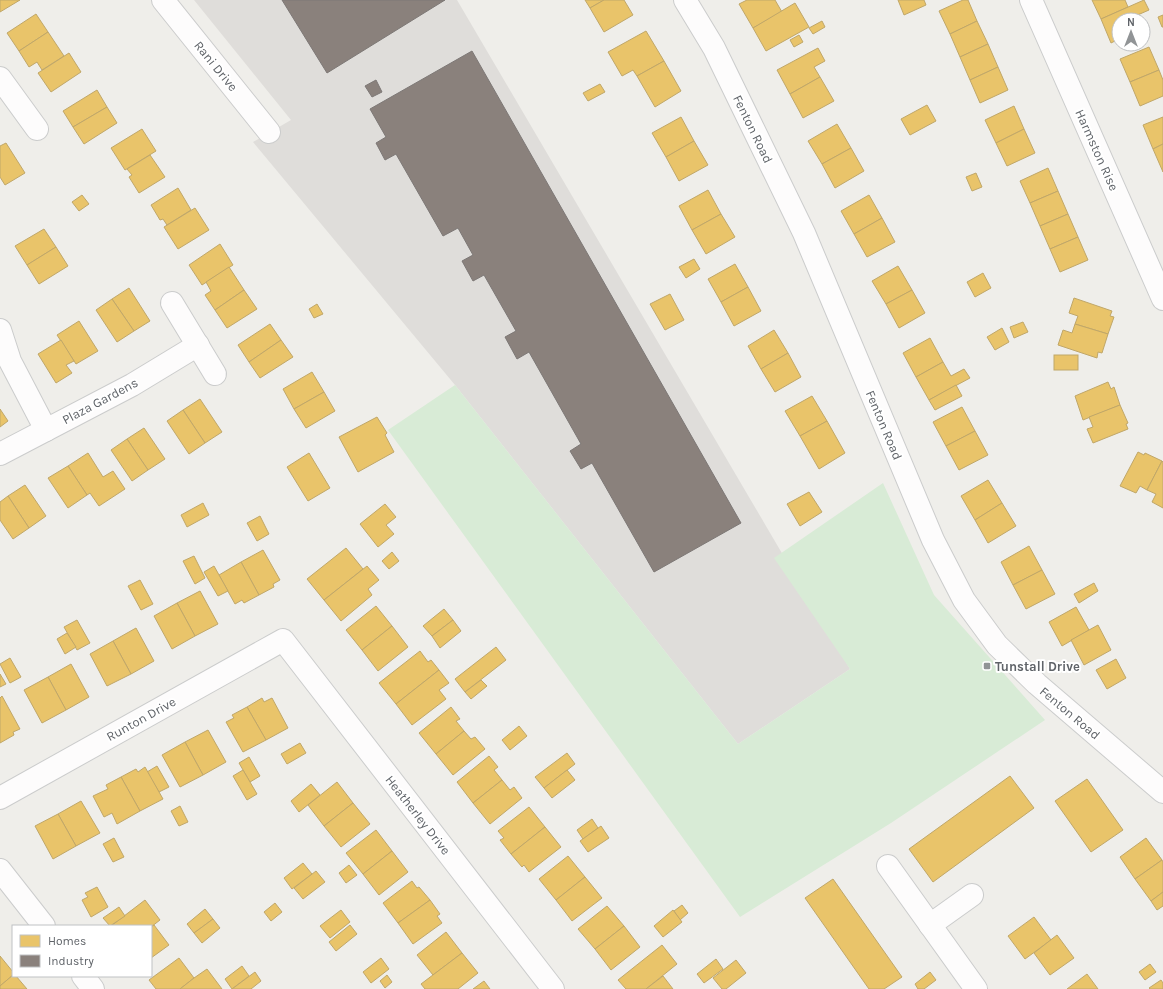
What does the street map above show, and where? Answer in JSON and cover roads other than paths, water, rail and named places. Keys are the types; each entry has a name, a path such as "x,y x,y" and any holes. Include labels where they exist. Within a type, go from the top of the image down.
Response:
{"street":[{"name":"Rani Drive","path":"163,0 269,132"},
{"name":"Fenton Road","path":"685,0 714,48 804,233 933,540 964,600 997,645 1037,684 1163,792"},
{"name":"Harmston Rise","path":"1031,0 1163,300"},
{"path":"0,78 7,102 37,129"},
{"path":"172,303 215,374"},
{"path":"0,330 10,362 46,430"},
{"name":"Plaza Gardens","path":"0,454 132,385 198,345"},
{"name":"Runton Drive","path":"0,798 283,640"},
{"name":"Heatherley Drive","path":"283,640 553,989"},
{"path":"888,866 976,989"},
{"path":"0,870 43,925"},
{"path":"930,925 972,895"},
{"path":"84,977 93,989"}],"place":[{"name":"Tunstall Drive","path":"987,666"}]}
